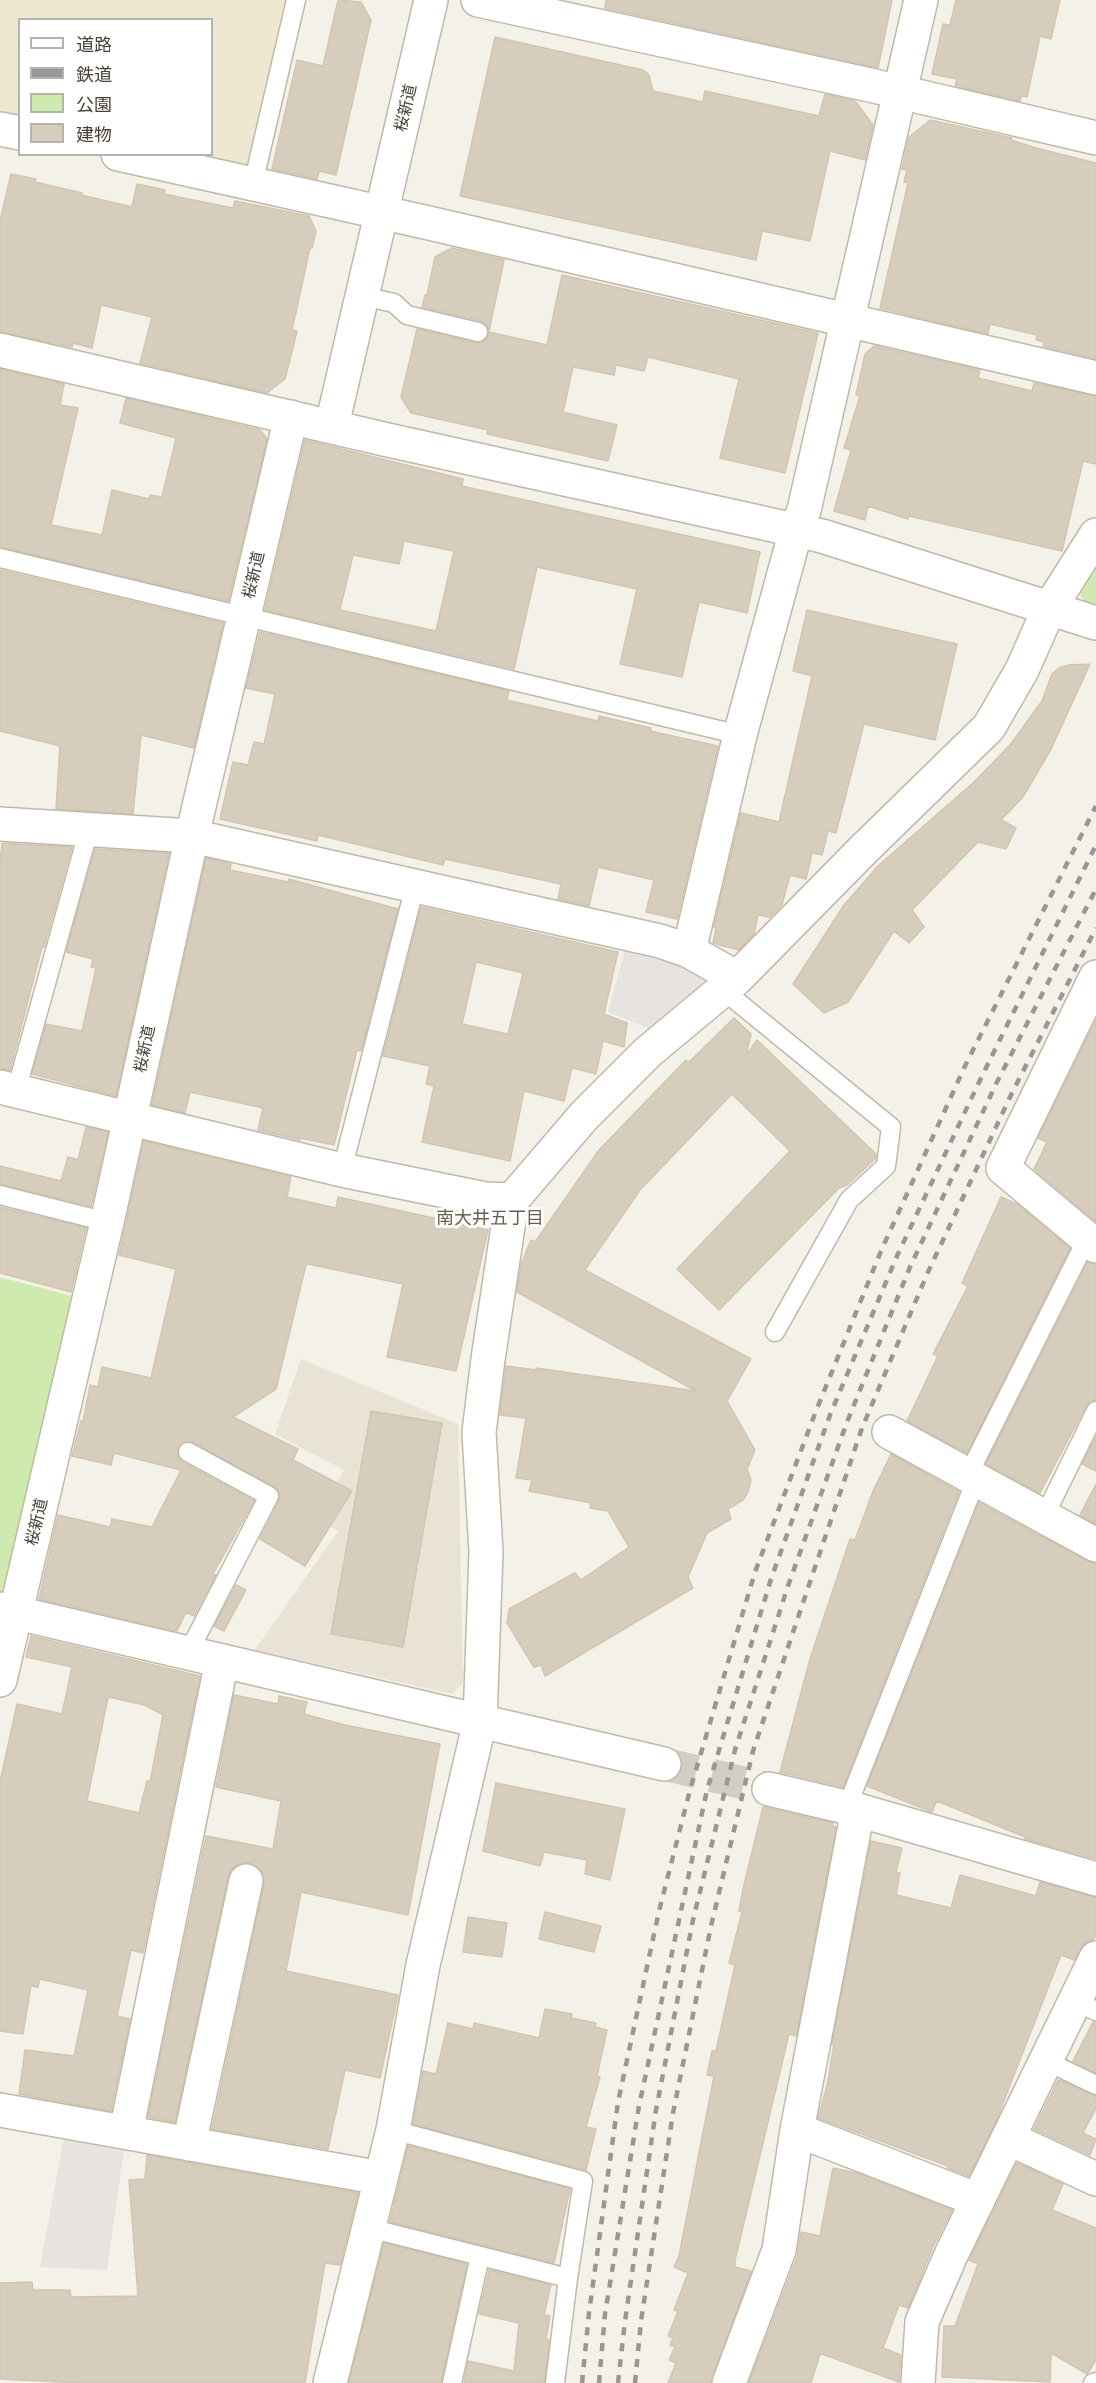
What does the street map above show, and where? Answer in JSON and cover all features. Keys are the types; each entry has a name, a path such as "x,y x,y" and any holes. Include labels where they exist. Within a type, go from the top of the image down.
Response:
{"street":[{"name":"桜新道","path":"332,425 431,0"},
{"path":"478,0 900,92 1096,138"},
{"path":"689,951 740,735 796,530 804,510 921,0"},
{"path":"0,129 18,133"},
{"path":"127,156 1096,378"},
{"path":"0,350 332,425 388,440 822,536 1096,623"},
{"name":"桜新道","path":"0,1680 8,1611 106,1222 192,836 291,417"},
{"path":"330,2383 393,2130 423,1965 480,1721 486,1552 479,1432 512,1200 584,1116 648,1052 730,984 989,727 1022,670 1049,609 1096,535"},
{"path":"0,824 192,836 660,941 689,951 730,984"},
{"path":"1091,1242 1003,1168 1085,1027 1096,977"},
{"path":"8,1089 342,1170 485,1199 512,1200"},
{"path":"890,1432 1096,1545"},
{"path":"8,1611 664,1764"},
{"path":"126,2132 222,1661"},
{"path":"769,1789 853,1808 1096,1879"},
{"path":"729,2383 779,2250 797,2130 853,1808"},
{"path":"189,2144 246,1881"},
{"path":"918,2383 922,2322 1046,2061 1086,2006 1096,1958"},
{"path":"0,2110 381,2178"},
{"path":"797,2130 978,2200"},
{"path":"1008,2138 1096,2179"}],"lane":[{"path":"253,184 296,0"},
{"path":"362,296 394,303 407,315 478,332"},
{"path":"0,558 243,618 740,735"},
{"path":"8,1089 89,830"},
{"path":"342,1170 415,886"},
{"path":"730,984 891,1127 886,1166 849,1200 775,1332"},
{"path":"0,1195 106,1222"},
{"path":"853,1808 972,1478 1091,1242"},
{"path":"1044,1517 1096,1411"},
{"path":"188,1452 269,1496 188,1653"},
{"path":"1046,2061 1096,2085"},
{"path":"393,2130 583,2181 555,2383"},
{"path":"369,2228 568,2278"},
{"path":"452,2383 480,2256"}],"shaded area":[{"path":"0,0 286,0 245,172 170,156 213,156 213,18 18,18 18,122 0,118"},
{"path":"626,946 681,960 710,980 652,1030 608,1012"},
{"path":"301,1359 458,1424 463,1683 452,1694 255,1650 338,1531 317,1518 344,1470 275,1434"},
{"path":"65,2131 125,2143 107,2270 40,2267"}],"green space":[{"path":"1096,551 1096,609 1087,607 1081,596 1079,578"},
{"path":"0,1277 75,1297 2,1594 0,1593"}],"building":[{"path":"338,0 361,2 371,20 336,175 319,171 317,179 272,169 297,60 323,66"},
{"path":"606,0 892,0 878,68 605,8"},
{"path":"956,0 1060,0 1051,39 1040,36 1027,97 1021,96 1020,101 955,86 957,79 932,74 943,24 950,25"},
{"path":"495,37 643,70 649,75 653,91 703,102 705,91 819,116 825,94 855,101 873,125 865,160 830,151 810,241 762,231 756,260 460,196"},
{"path":"930,120 1012,138 1011,140 1036,148 1096,163 1096,359 1043,346 1044,342 1036,340 1037,335 990,324 988,334 880,308 908,183 904,182 907,170 902,169 909,137"},
{"path":"11,174 36,179 35,182 82,193 81,195 132,207 137,184 165,190 164,194 233,208 235,201 309,216 316,231 312,248 310,248 292,330 297,331 285,379 267,393 140,363 152,317 101,305 92,348 73,343 72,347 0,332 0,221"},
{"path":"452,248 504,260 489,331 486,324 481,321 422,307 425,295 427,295 435,257"},
{"path":"562,275 818,333 785,473 720,458 739,379 648,357 644,371 616,365 614,375 573,367 563,412 617,425 608,461 487,434 488,430 411,413 401,397 417,329 475,343 486,340 489,332 547,345"},
{"path":"874,346 980,370 978,378 1032,391 1034,383 1096,396 1096,464 1083,461 1062,551 909,516 908,519 868,506 865,520 834,511 851,450 844,448 860,396 856,395 865,354"},
{"path":"0,369 64,384 60,405 78,408 51,525 102,535 112,490 149,499 150,495 162,497 176,438 120,423 126,398 260,430 267,439 228,601 0,547"},
{"path":"305,440 463,479 462,486 760,552 747,613 699,602 682,677 620,664 637,589 537,567 514,669 265,610","holes":["404,541 454,551 436,631 340,610 353,555 399,564"]},
{"path":"0,570 223,623 194,748 141,735 133,814 56,809 60,746 0,731"},
{"path":"807,610 957,644 935,740 864,724 836,833 828,831 822,855 812,853 806,879 790,875 782,905 770,917 758,915 754,934 739,950 713,943 716,928 714,927 741,813 779,822 812,676 793,671"},
{"path":"260,632 509,691 507,700 598,721 599,716 651,728 650,731 718,746 677,919 646,912 654,880 598,867 589,906 558,899 561,884 445,859 443,865 318,835 317,841 220,819 233,762 248,765 254,742 264,744 275,694 246,688"},
{"path":"1090,664 1051,749 1023,797 1001,820 1016,828 1006,849 978,842 912,910 924,927 909,943 894,931 848,1002 824,1013 793,984 844,905 879,865 973,783 1010,745 1042,701 1052,674 1059,668 1069,665"},
{"path":"2,843 72,847 44,947 42,947 10,1070 0,1069 0,863"},
{"path":"95,849 169,853 116,1096 32,1074 46,1024 82,1031 96,968 91,967 93,959 66,952"},
{"path":"206,858 231,864 230,870 288,882 289,879 398,909 361,1051 357,1050 334,1145 258,1130 263,1108 190,1092 185,1113 152,1105"},
{"path":"421,907 618,952 604,1014 627,1023 624,1047 603,1041 596,1074 572,1068 564,1101 524,1091 510,1161 422,1142 434,1086 426,1084 430,1066 383,1056","holes":["476,962 523,973 508,1034 462,1024"]},
{"path":"734,1018 751,1034 746,1056 757,1040 876,1154 876,1158 847,1185 839,1188 719,1310 677,1269 790,1151 732,1094 640,1190 585,1270 751,1359 727,1401 755,1450 747,1469 751,1480 748,1492 743,1500 728,1509 731,1519 707,1533 688,1577 693,1588 545,1676 541,1665 534,1667 507,1623 509,1609 575,1573 581,1580 629,1547 608,1511 590,1508 591,1503 529,1491 532,1480 516,1478 526,1418 500,1415 506,1366 536,1370 536,1368 696,1391 517,1292 521,1265 531,1240 535,1242 599,1150 686,1060 688,1063"},
{"path":"1096,1020 1096,1222 1034,1169 1047,1142 1038,1138"},
{"path":"86,1127 108,1132 91,1206 0,1184 0,1166 61,1181 68,1157 78,1160"},
{"path":"144,1141 291,1177 287,1197 336,1208 338,1197 488,1230 456,1371 387,1357 403,1284 306,1265 276,1389 233,1417 298,1449 293,1460 352,1491 305,1566 260,1539 279,1501 278,1490 193,1442 182,1443 177,1453 182,1462 254,1501 213,1574 216,1575 194,1616 186,1612 177,1631 39,1599 58,1515 110,1527 112,1519 152,1527 181,1470 114,1453 111,1465 72,1456 81,1421 83,1422 90,1385 98,1387 102,1367 151,1378 176,1269 119,1255"},
{"path":"1001,1197 1017,1204 1070,1248 967,1453 907,1421 938,1356 933,1354 968,1286 962,1283"},
{"path":"0,1207 86,1228 71,1292 0,1273"},
{"path":"1088,1262 1096,1264 1096,1400 1090,1401 1086,1406 1040,1493 986,1464"},
{"path":"371,1411 442,1423 403,1647 331,1634"},
{"path":"1096,1437 1096,1471 1082,1464"},
{"path":"891,1454 959,1492 843,1787 780,1772 810,1659 850,1539 855,1540 873,1491"},
{"path":"1096,1484 1096,1524 1080,1515"},
{"path":"979,1503 1096,1564 1096,1859 1025,1839 1025,1837 937,1801 932,1812 867,1786"},
{"path":"236,1585 246,1590 224,1631 214,1626"},
{"path":"31,1636 200,1676 143,1953 131,1950 117,2016 130,2019 111,2111 19,2094 25,2050 74,2056 88,1990 40,1979 38,1987 31,1986 23,2034 0,2031 0,1782 17,1704 62,1714 72,1667 26,1657","holes":["108,1697 145,1705 163,1715 150,1782 147,1781 139,1813 87,1801"]},
{"path":"234,1695 278,1704 279,1696 307,1702 304,1714 345,1725 440,1744 408,1915 301,1892 286,1971 398,1995 380,2078 345,2070 328,2149 212,2129 264,1885 264,1876 259,1868 249,1863 240,1863 233,1868 228,1877 175,2122 148,2117 206,1836 273,1849 281,1801 216,1787"},
{"path":"496,1783 625,1809 610,1880 585,1874 587,1860 544,1852 540,1866 483,1851"},
{"path":"763,1807 833,1823 832,1826 836,1827 796,2036 789,2034 735,2260 735,2267 751,2271 711,2383 668,2383 676,2363 669,2360 675,2347 670,2345 673,2338 668,2336 678,2311 674,2310 688,2273 674,2267 679,2256 714,2076 707,2075 712,2051 716,2051 735,1965 729,1963 742,1912 739,1911 743,1889"},
{"path":"871,1841 902,1848 896,1872 900,1873 896,1895 951,1908 960,1875 1036,1896 1040,1882 1096,1897 1094,1939 1085,1943 1074,1960 1061,1955 996,2121 969,2176 948,2168 948,2166 818,2118 827,2086 834,2044 832,2044"},
{"path":"545,1912 601,1926 594,1952 539,1939"},
{"path":"468,1917 507,1923 502,1957 463,1952"},
{"path":"545,2009 572,2014 571,2018 596,2023 595,2027 607,2030 597,2076 600,2077 586,2127 596,2129 586,2170 413,2124 423,2071 436,2074 448,2023 473,2029 474,2023 539,2038"},
{"path":"1093,2022 1096,2022 1096,2073 1073,2061"},
{"path":"1058,2080 1096,2096 1096,2108 1083,2133 1096,2139 1090,2155 1034,2129"},
{"path":"408,2146 570,2189 554,2263 390,2222"},
{"path":"147,2155 358,2193 340,2265 325,2263 305,2383 80,2383 0,2379 0,2283 32,2282 33,2290 70,2290 71,2297 138,2296 129,2180 145,2179"},
{"path":"1017,2163 1063,2184 1052,2210 1096,2228 1096,2360 1087,2374 1051,2353 1050,2382 942,2377 944,2326 955,2326 978,2264 969,2260"},
{"path":"833,2168 857,2173 952,2210 933,2247 908,2308 899,2305 883,2348 901,2355 899,2382 820,2354 811,2383 749,2383 797,2257 801,2232 820,2236"},
{"path":"384,2243 467,2264 441,2383 349,2383"},
{"path":"489,2270 551,2285 544,2315 550,2316 546,2339 549,2340 544,2383 464,2383 468,2361 514,2371 519,2323 479,2314"}],"tunnel":[{"path":"664,1764 769,1789"}],"railway":[{"path":"582,2383 589,2313 618,2102 659,1911 690,1790 755,1572 816,1411 881,1251 965,1066 1096,806"},
{"path":"599,2383 605,2314 639,2106 707,1790 771,1579 830,1415 897,1256 981,1078 1096,845"},
{"path":"618,2383 656,2110 693,1920 735,1750 788,1586 847,1422 910,1267 996,1084 1096,889"},
{"path":"635,2383 641,2321 673,2113 711,1926 753,1751 862,1428 928,1272 1012,1093 1096,928"}],"district":[{"name":"南大井五丁目","path":"490,1219"}]}
